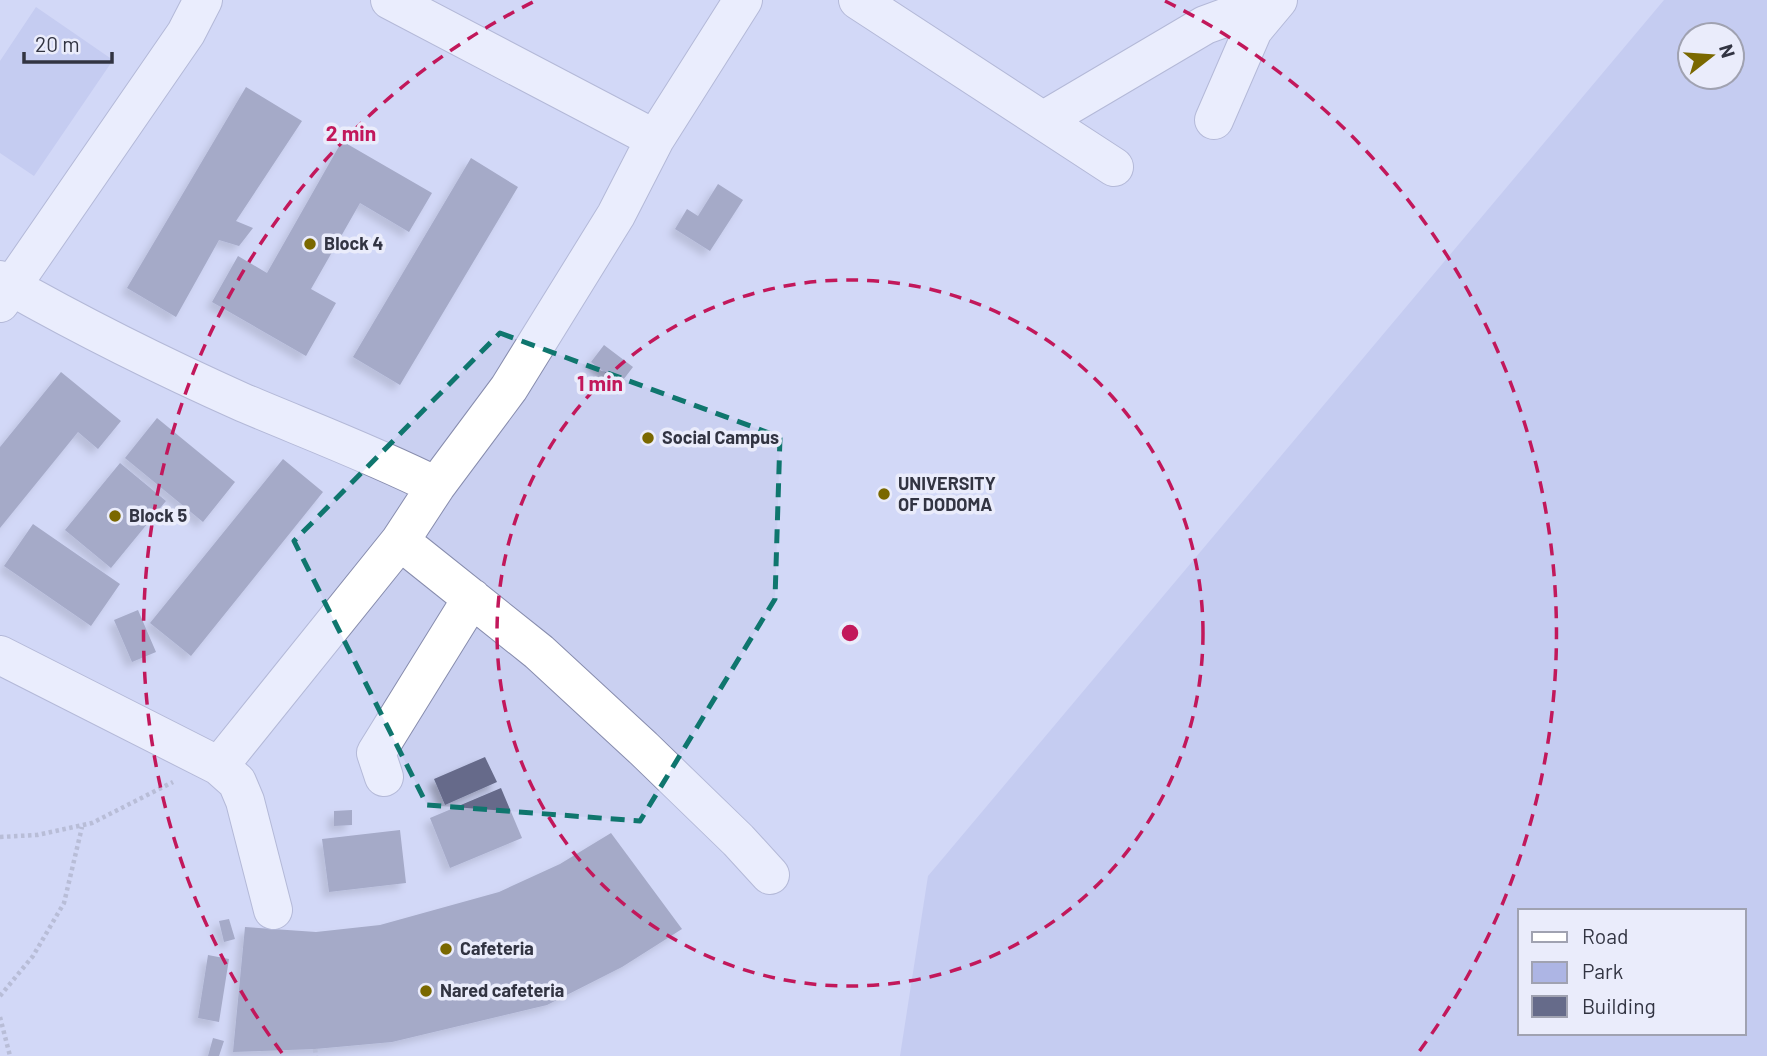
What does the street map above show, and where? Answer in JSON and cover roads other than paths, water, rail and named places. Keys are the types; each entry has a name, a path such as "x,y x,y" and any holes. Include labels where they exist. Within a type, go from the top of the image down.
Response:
{"street":[{"path":"203,0 186,33 4,290 242,402 389,462 436,486"},
{"path":"390,0 655,139"},
{"path":"216,765 400,541 436,486 483,424 535,348 616,215 655,139 743,0"},
{"path":"858,0 1114,167"},
{"path":"1044,120 1205,25 1276,0"},
{"path":"1214,120 1253,30 1276,0"},
{"path":"400,541 539,652 643,748 770,875"},
{"path":"384,777 376,753 472,598"},
{"path":"0,655 216,765 237,782 246,801 273,910"}],"place":[{"name":"Block 4","path":"310,244"},
{"name":"Social Campus","path":"648,438"},
{"name":"UNIVERSITY OF DODOMA","path":"884,494"},
{"name":"Block 5","path":"115,516"},
{"name":"Cafeteria","path":"446,949"},
{"name":"Nared cafeteria","path":"426,991"}]}
